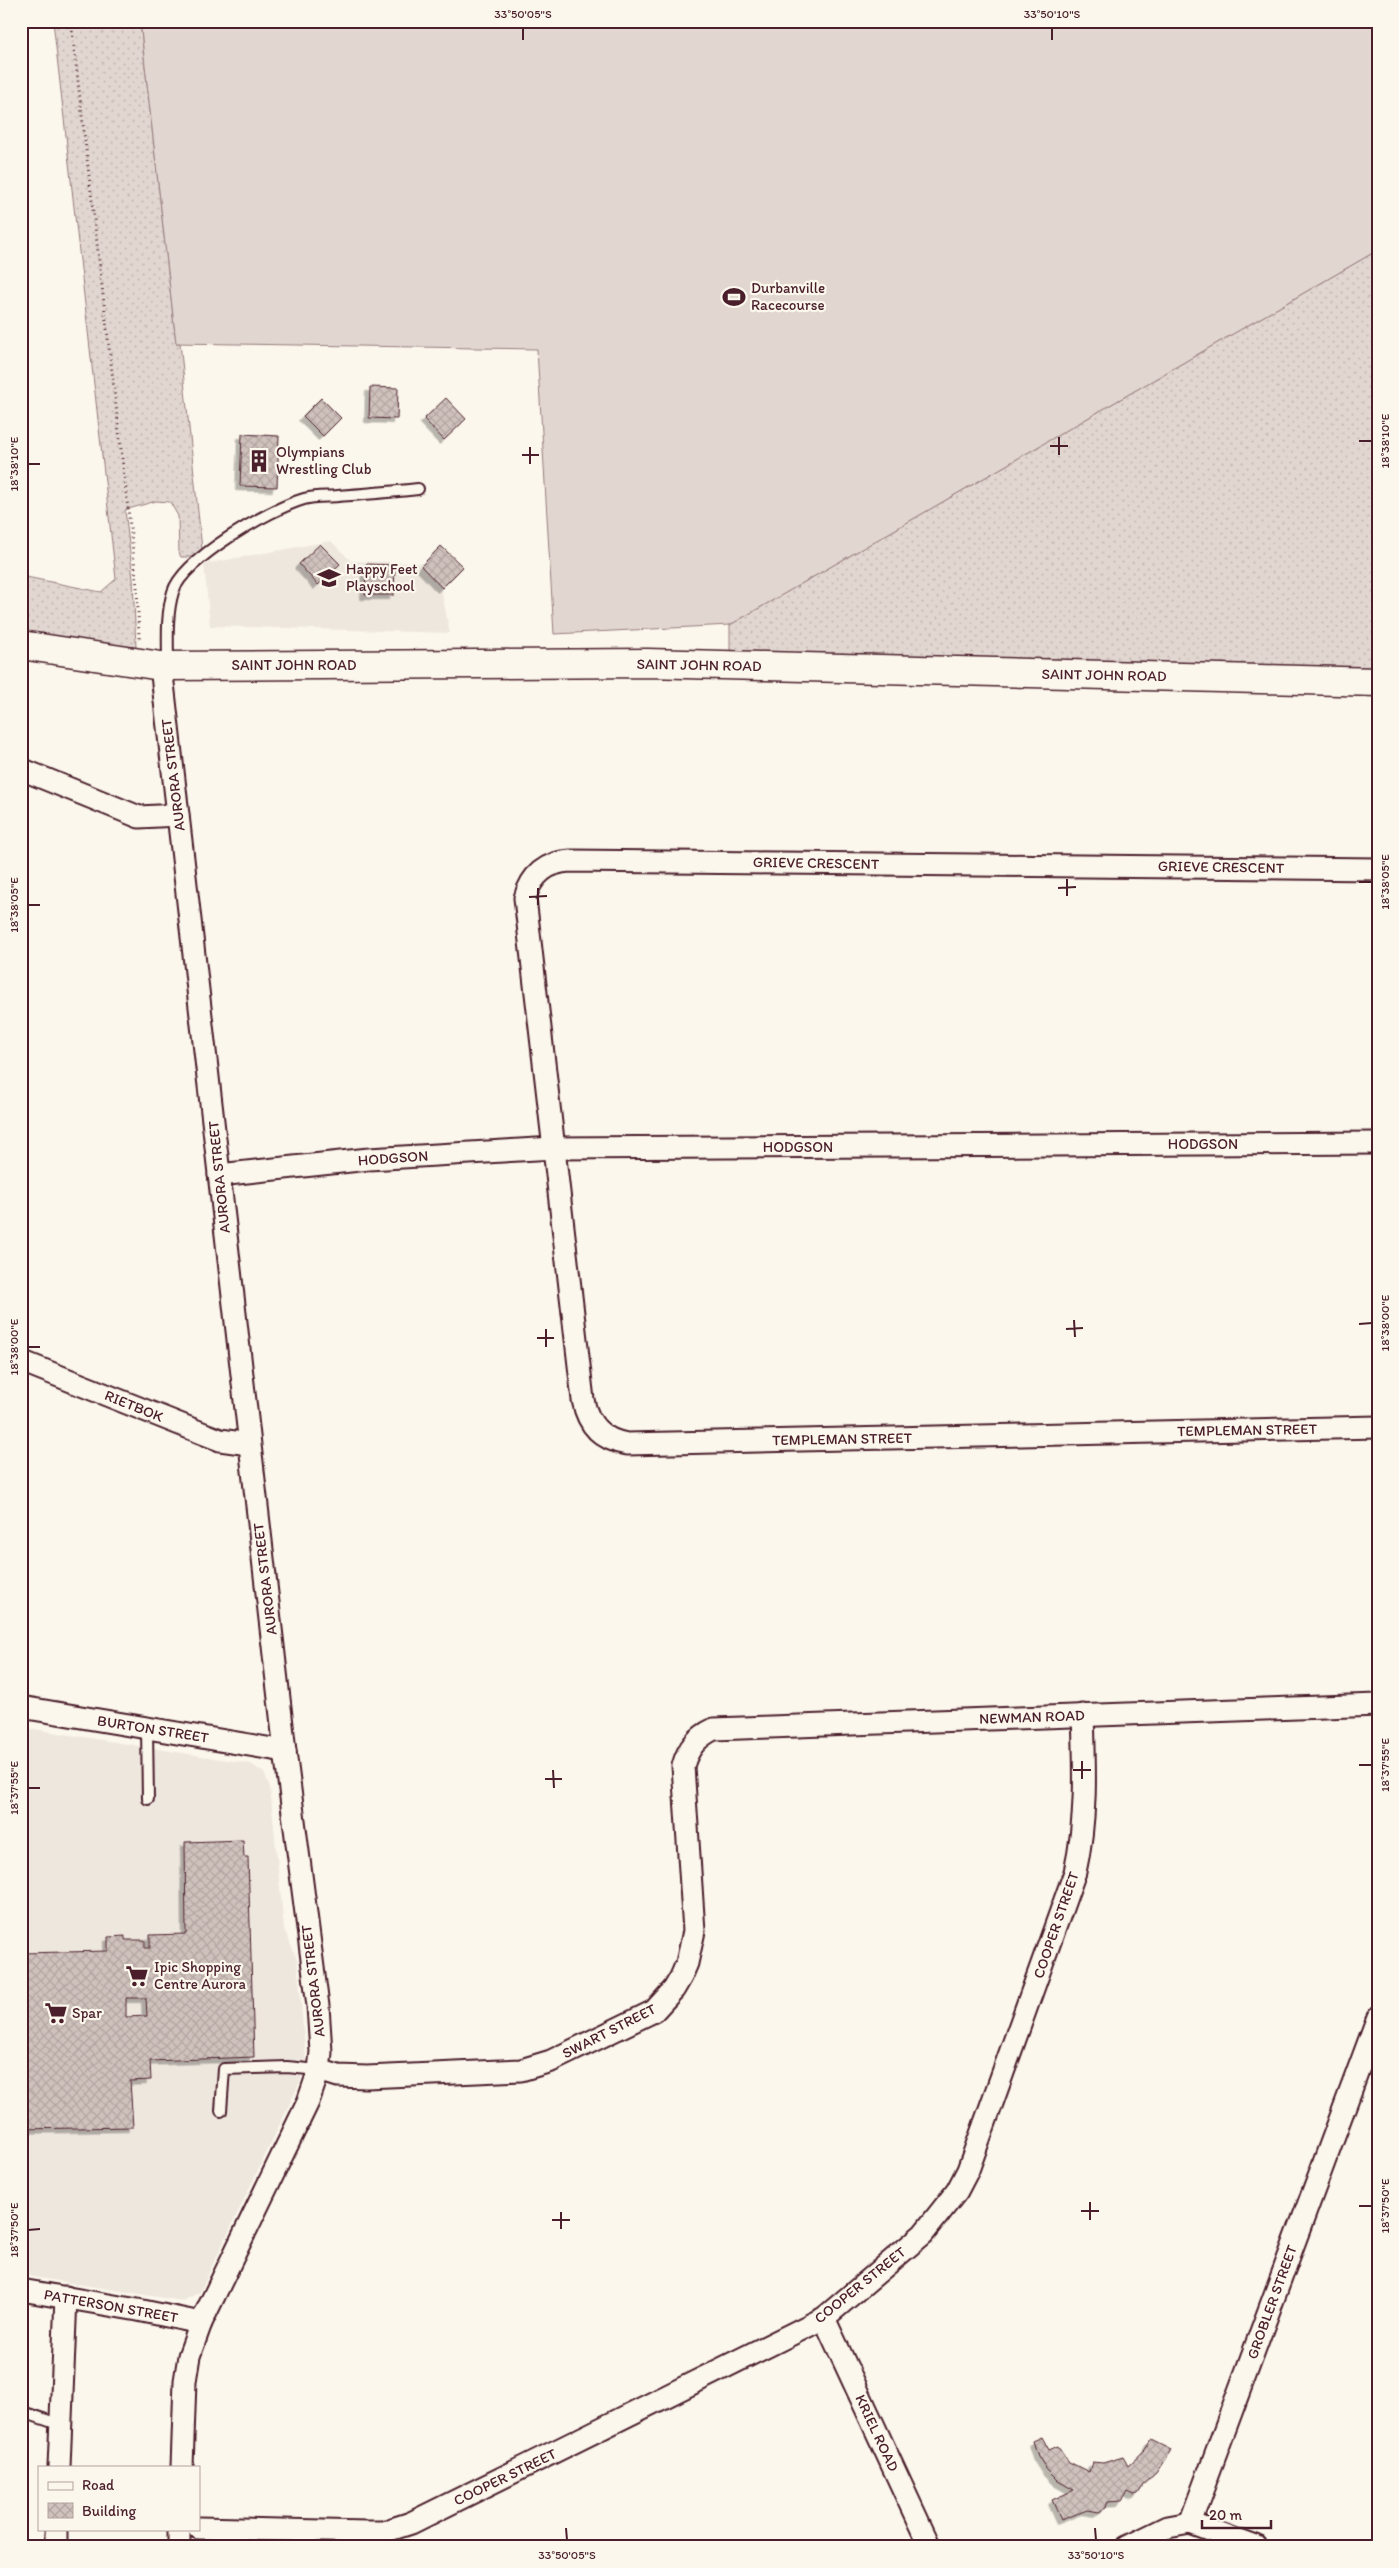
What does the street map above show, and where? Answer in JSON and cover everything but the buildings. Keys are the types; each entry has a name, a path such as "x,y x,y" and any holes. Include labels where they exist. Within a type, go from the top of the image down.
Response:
{"main road":[{"name":"SAINT JOHN ROAD","path":"21,645 156,664 647,663 1378,682"}],"street":[{"name":"AURORA STREET","path":"156,664 178,815 285,1751 318,2006 321,2052 319,2070 308,2102 201,2323 189,2356 185,2381 182,2466"},
{"path":"21,769 139,817 178,815"},
{"name":"GRIEVE CRESCENT","path":"554,1148 525,898 534,877 543,869 560,861 1378,869"},
{"name":"HODGSON","path":"219,1175 369,1159 554,1148 1378,1143"},
{"name":"TEMPLEMAN STREET","path":"554,1148 585,1409 594,1427 601,1434 618,1442 627,1444 1378,1427"},
{"name":"RIETBOK","path":"21,1361 220,1440 249,1444"},
{"name":"NEWMAN ROAD","path":"692,1745 706,1733 723,1727 1378,1705"},
{"name":"BURTON STREET","path":"21,1708 285,1751"},
{"name":"COOPER STREET","path":"200,2528 367,2532 397,2528 824,2318 923,2234 957,2191 968,2170 1075,1872 1081,1847 1086,1792 1084,1715"},
{"name":"SWART STREET","path":"319,2070 338,2076 367,2077 522,2070 551,2061 654,2011 674,1989 681,1977 692,1947 694,1931 682,1778 683,1766 692,1745"},
{"name":"GROBLER STREET","path":"1190,2523 1378,2016"},
{"name":"PATTERSON STREET","path":"21,2290 201,2323"},
{"path":"59,2466 66,2298"},
{"name":"KRIEL ROAD","path":"824,2318 930,2547"},
{"path":"1127,2547 1168,2527 1190,2523 1256,2547"},
{"path":"56,2530 56,2547"},
{"path":"179,2530 179,2547"}],"lane":[{"path":"156,664 173,592 180,578 198,559 230,537 270,513 304,499 418,489"},
{"path":"147,1728 148,1799"},
{"path":"221,2111 224,2069 287,2067 319,2070"},
{"path":"26,2413 61,2425"}],"path":[{"path":"71,21 137,586 156,664"}],"shaded area":[{"path":"53,21 140,21 176,343 180,343 202,549 193,557 181,557 179,553 178,516 170,502 156,501 125,510 133,579 136,648 21,632 21,576 101,592 116,579"},
{"name":"Durbanville Racecourse","path":"140,21 1378,21 1378,250 730,625 554,634 537,349 176,343"},
{"path":"1378,250 1378,670 730,653 730,625"},
{"name":"Happy Feet Playschool","path":"331,541 351,561 424,563 441,546 463,567 441,589 450,633 210,626 204,564"},
{"path":"21,1727 251,1764 264,1773 270,1787 284,1929 297,1959 306,2059 300,2082 200,2292 183,2301 21,2275"}],"place":[{"name":"Durbanville Racecourse","path":"734,297"},
{"name":"Olympians Wrestling Club","path":"259,461"},
{"name":"Happy Feet Playschool","path":"329,578"},
{"name":"Ipic Shopping Centre Aurora","path":"137,1976"},
{"name":"Spar","path":"56,2013"}]}
